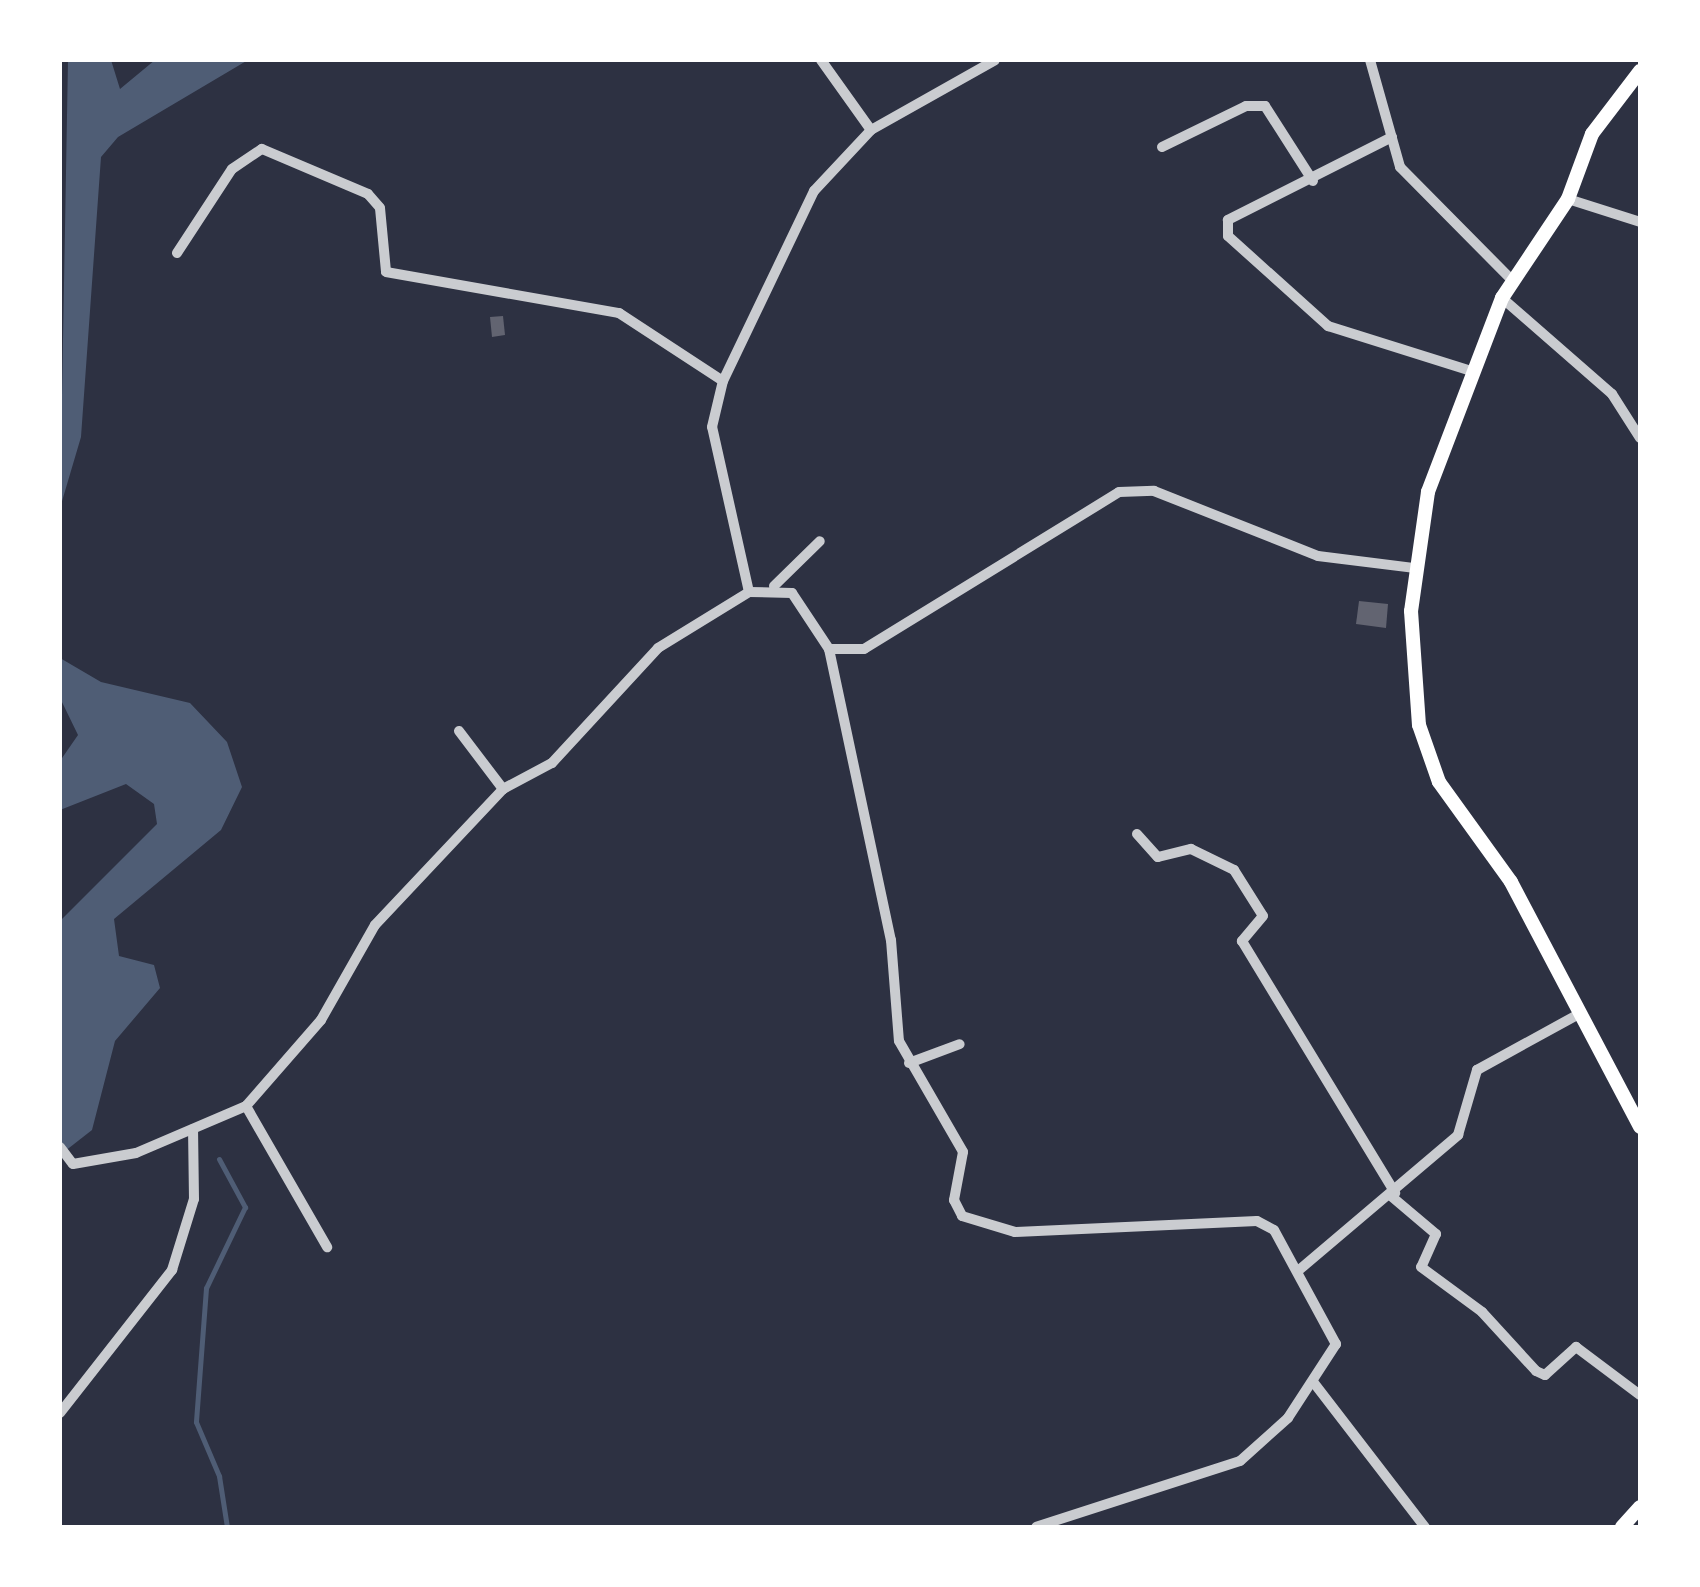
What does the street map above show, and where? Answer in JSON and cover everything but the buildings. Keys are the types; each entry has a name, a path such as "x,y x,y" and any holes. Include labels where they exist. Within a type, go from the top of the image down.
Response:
{"main road":[{"path":"1640,71 1592,134 1568,198 1502,298 1472,372 1425,503 1415,568 1414,667 1430,759 1456,816 1511,882 1577,1015 1640,1128"},
{"path":"1622,1527 1640,1507"}],"street":[{"path":"821,60 871,130"},
{"path":"749,592 712,426 723,382 814,190 871,130 995,60"},
{"path":"1370,60 1392,137 1421,199 1512,280"},
{"path":"1162,147 1246,106 1265,106 1313,181"},
{"path":"1392,137 1313,181 1228,220 1228,236 1328,326 1472,372"},
{"path":"177,253 232,169 262,149 368,194 384,226 386,272 620,312 723,382"},
{"path":"1568,198 1640,222"},
{"path":"1502,298 1612,394 1640,438"},
{"path":"828,649 888,639 1119,492 1154,491 1318,556 1415,568"},
{"path":"62,1152 74,1164 136,1153 246,1106 321,1020 375,925 503,789 552,763 658,648 700,616 749,592 774,586 820,541"},
{"path":"774,586 792,593 828,649 909,1064 964,1152 954,1200 962,1216 1015,1232 1257,1221 1274,1230 1336,1344 1314,1383 1240,1461 1036,1527"},
{"path":"459,731 503,789"},
{"path":"1137,834 1158,857 1191,848 1234,870 1262,916 1242,941 1393,1194 1436,1234 1421,1267 1482,1312 1536,1371 1545,1375 1576,1348 1640,1395"},
{"path":"1298,1270 1393,1194 1458,1135 1477,1070 1577,1015"},
{"path":"909,1064 960,1044"},
{"path":"246,1106 327,1247"},
{"path":"60,1413 172,1270 194,1199 193,1129"},
{"path":"1314,1383 1425,1527"}],"water":[{"path":"68,60 111,60 120,89 155,60 248,60 118,137 101,157 81,437 60,508"},
{"path":"60,658 101,682 190,703 227,742 242,787 221,830 114,919 119,956 154,965 160,988 115,1041 92,1130 60,1155 60,921 157,824 154,804 126,784 60,810 60,761 78,735 60,698"}],"waterway":[{"path":"219,1159 245,1207 206,1288 196,1422 219,1476 227,1527"}]}
